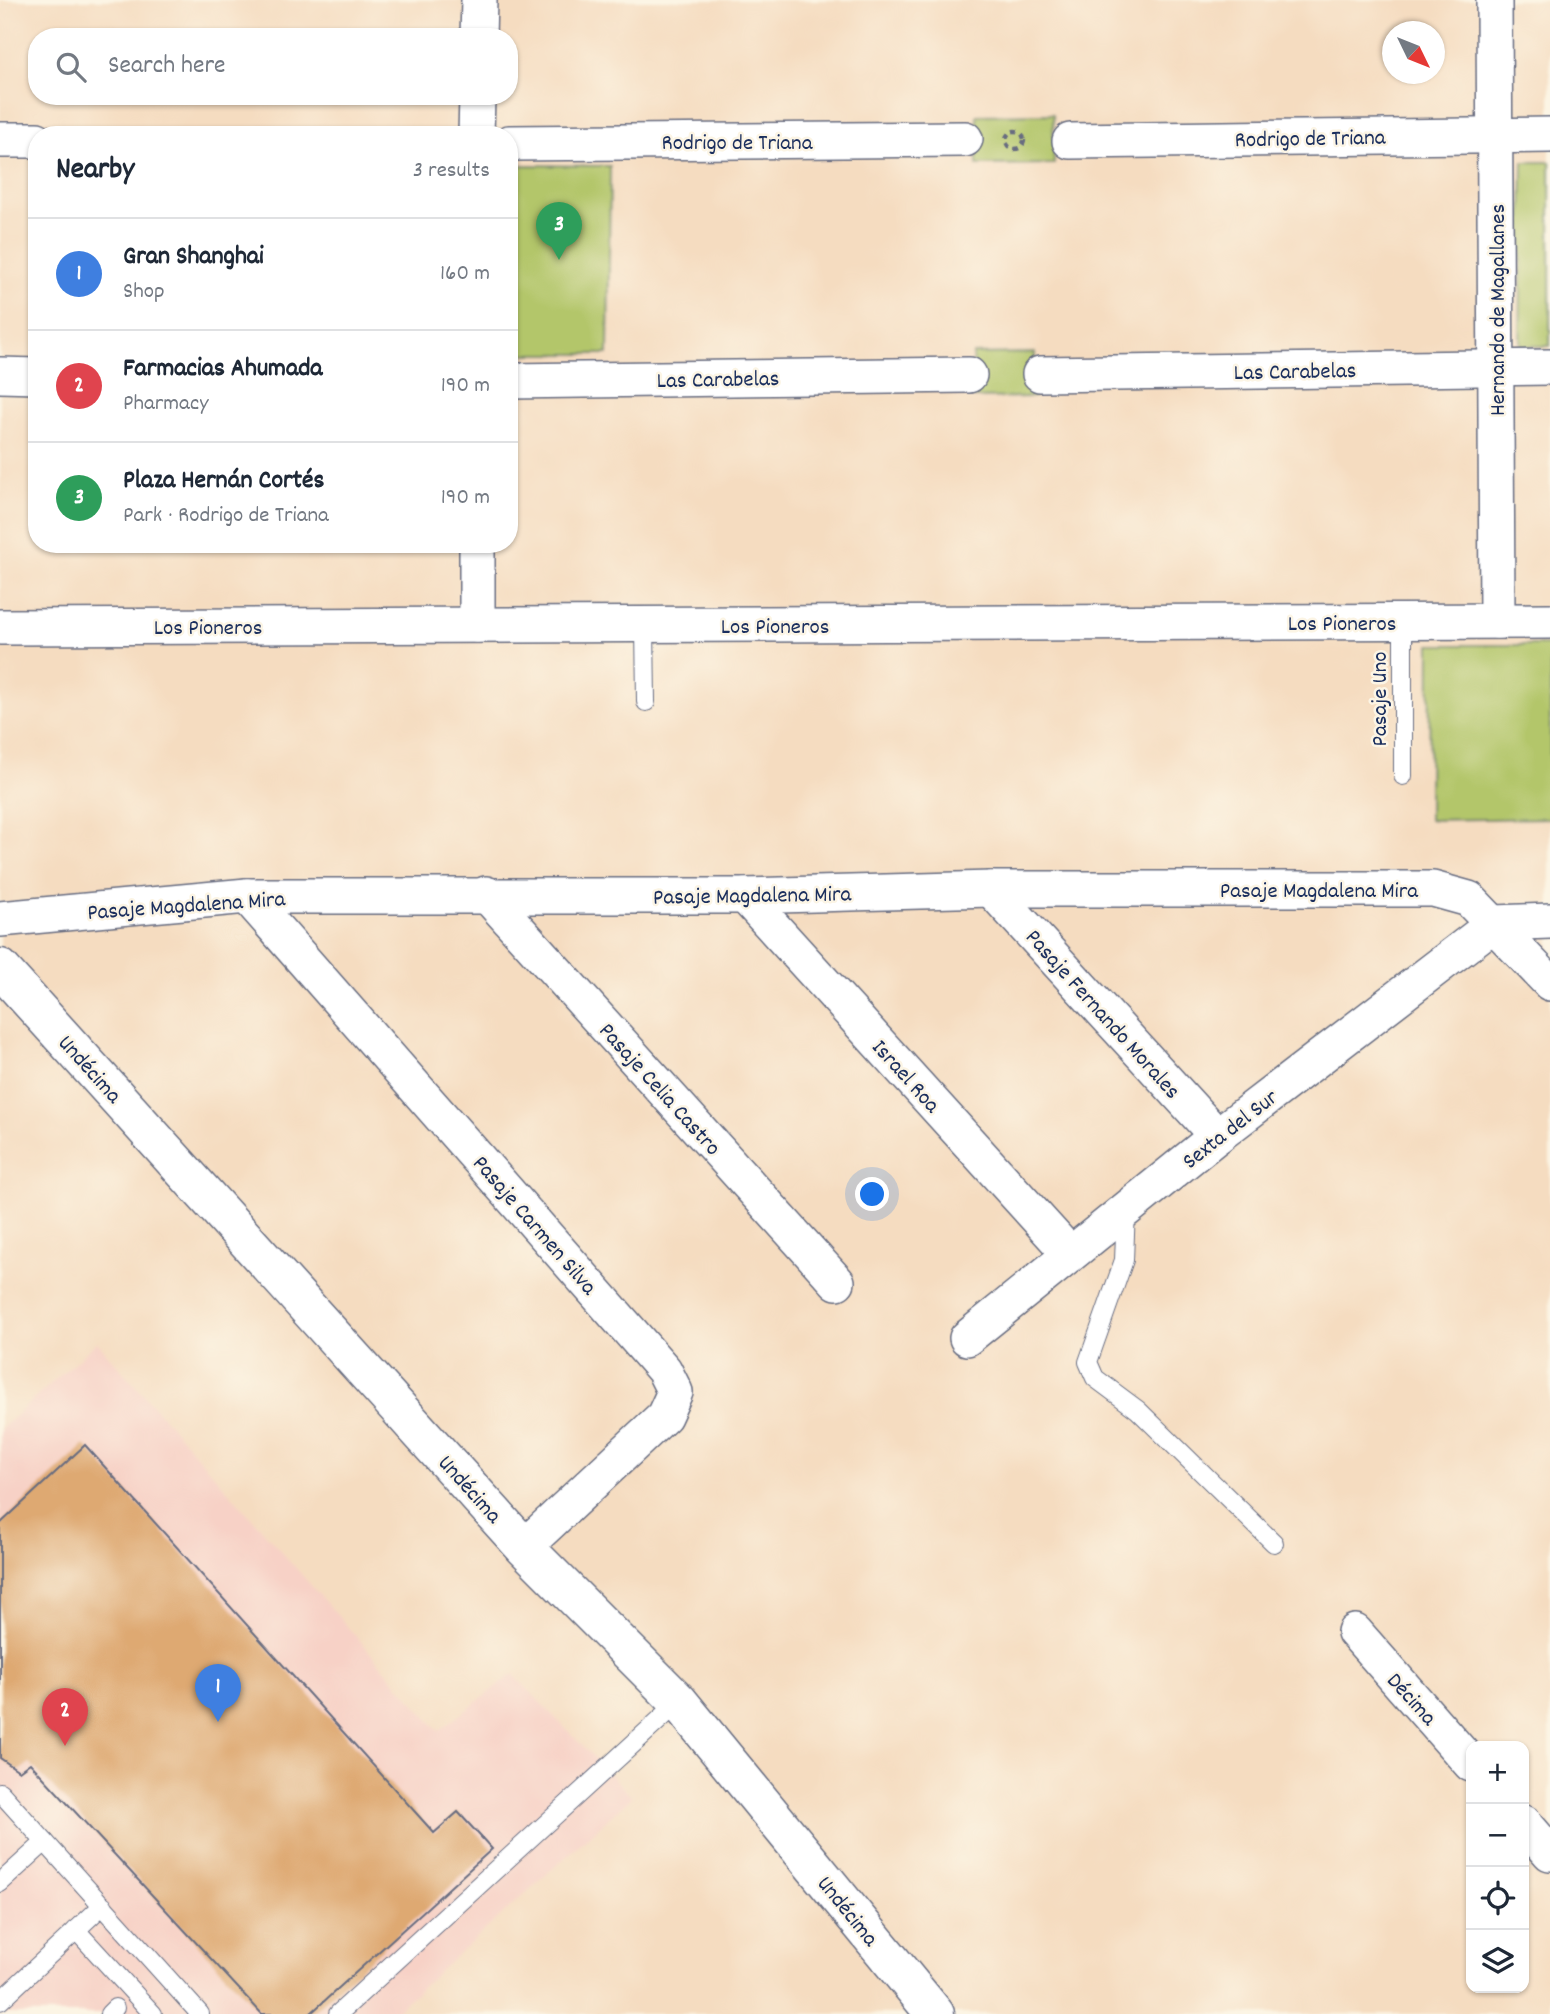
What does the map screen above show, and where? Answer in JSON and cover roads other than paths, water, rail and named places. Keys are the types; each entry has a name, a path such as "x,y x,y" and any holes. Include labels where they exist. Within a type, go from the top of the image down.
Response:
{"street":[{"path":"478,0 478,28"},
{"name":"Hernando de Magallanes","path":"1494,0 1497,621"},
{"path":"476,126 477,105"},
{"name":"Rodrigo de Triana","path":"1070,141 1550,135"},
{"name":"Rodrigo de Triana","path":"518,143 965,139"},
{"path":"0,140 28,140"},
{"name":"Las Carabelas","path":"1040,374 1550,366"},
{"path":"0,375 28,376"},
{"name":"Las Carabelas","path":"518,381 969,375"},
{"path":"477,553 477,625"},
{"name":"Los Pioneros","path":"0,627 1550,621"},
{"name":"Pasaje Magdalena Mira","path":"0,919 247,896 745,896 992,890 1433,888 1469,899 1550,982"},
{"name":"Pasaje Fernando Morales","path":"992,890 1217,1136"},
{"name":"Pasaje Celia Castro","path":"486,894 837,1282"},
{"name":"Pasaje Carmen Silva","path":"247,896 664,1370 675,1392 664,1416 524,1547"},
{"name":"Israel Roa","path":"745,896 1070,1254"},
{"path":"1495,923 1550,921"},
{"name":"Sexta del Sur","path":"967,1338 1217,1136 1495,923"},
{"name":"Undécima","path":"0,968 524,1547 679,1702 935,2014"},
{"name":"Décima","path":"1354,1632 1466,1758"},
{"path":"1529,1830 1550,1853"}],"lane":[{"name":"Pasaje Uno","path":"1403,621 1403,776"},
{"path":"645,625 646,702"},
{"path":"1126,1209 1125,1259 1088,1362 1095,1378 1138,1410 1274,1543"},
{"path":"338,2014 679,1702"},
{"path":"0,1792 200,2014"},
{"path":"0,1883 45,1842"},
{"path":"0,2001 103,1905"},
{"path":"76,1930 153,2014"}],"place":[{"name":"Plaza Hernán Cortés","path":"559,260"},
{"name":"Gran Shanghai","path":"218,1722"},
{"name":"Farmacias Ahumada","path":"65,1746"}]}
